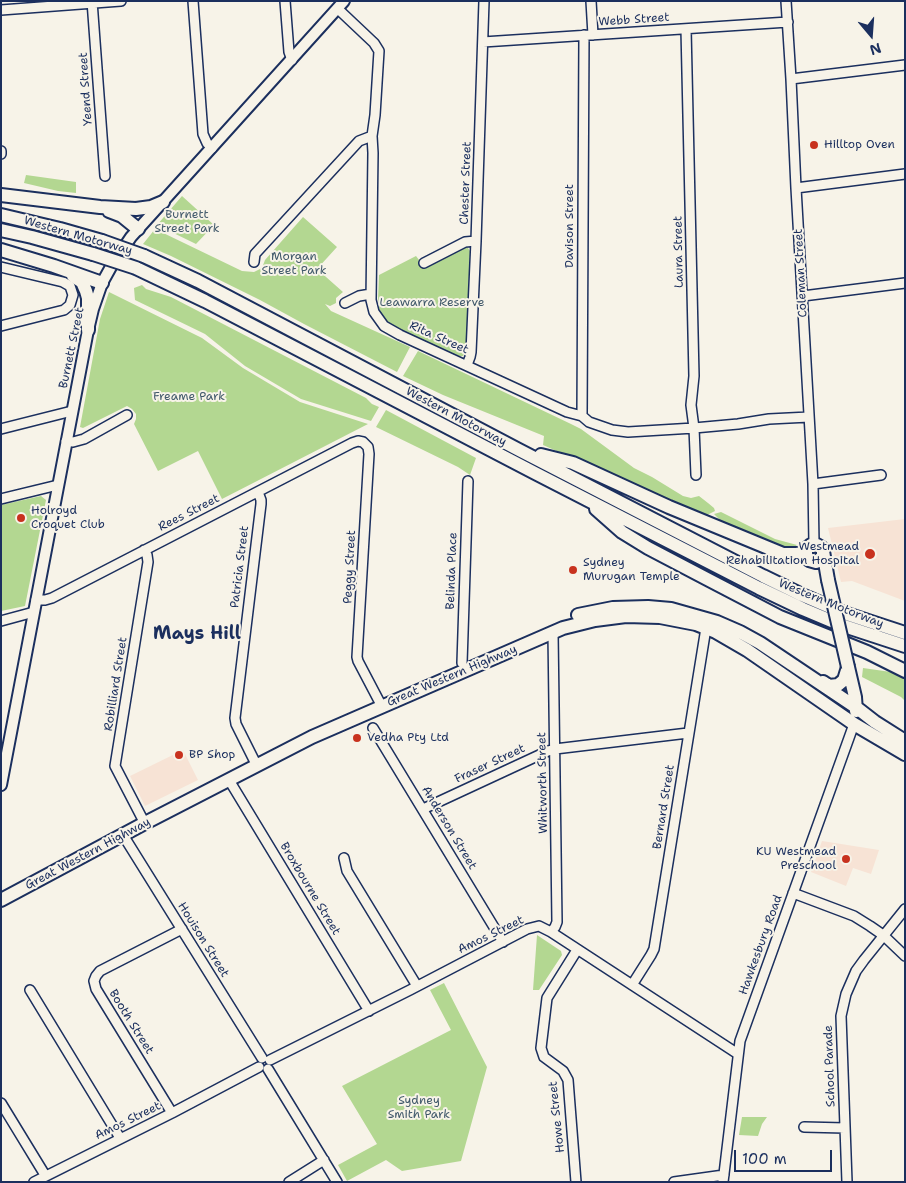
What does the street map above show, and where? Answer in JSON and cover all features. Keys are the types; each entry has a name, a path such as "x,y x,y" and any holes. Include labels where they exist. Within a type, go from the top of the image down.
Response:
{"highway":[{"path":"1,195 100,207 140,209 163,202"},
{"path":"100,207 122,216 138,229"},
{"name":"Western Motorway","path":"1,215 102,241 144,256 198,281 519,450 786,587 844,613 905,633"},
{"name":"Western Motorway","path":"1,230 47,241 136,268 205,301 737,577 841,625 905,646"},
{"path":"1,250 102,283"},
{"path":"54,266 82,282 87,294 88,330"},
{"path":"519,450 573,464 669,507 783,554 797,554 815,548 823,557 821,560 811,562 820,569 828,580"},
{"path":"581,496 622,532 656,552 780,617 867,652 905,671"},
{"name":"Coleman Street","path":"815,548 828,580 848,667 857,708 854,724"},
{"name":"Great Western Highway","path":"1,891 306,733 564,619 607,609 624,607 671,609 717,622 740,632 760,643 905,741"},
{"name":"Great Western Highway","path":"1,900 312,737 553,632 595,620 626,616 660,617 696,624 706,628 747,650 854,724 905,754"},
{"path":"804,673 815,676 829,686 835,686 844,680 848,667"}],"main road":[{"name":"Burnett Street","path":"1,785 6,738 34,612 88,330 102,283 119,253 138,229 341,5"}],"street":[{"path":"1,10 121,1"},
{"path":"193,1 203,129 205,141 212,148"},
{"path":"285,1 289,52 292,60"},
{"name":"Chester Street","path":"467,365 471,355 484,1"},
{"name":"Davison Street","path":"582,416 588,35 591,1"},
{"name":"Coleman Street","path":"786,1 815,548"},
{"name":"Yeend Street","path":"92,2 105,176"},
{"name":"Rita Street","path":"341,5 376,44 379,51 372,136 374,153 371,294 372,306 376,317 384,326 567,412 582,416 589,422 617,431 694,428 769,419 808,417"},
{"name":"Webb Street","path":"483,42 788,22"},
{"name":"Laura Street","path":"686,29 694,376 691,405 696,475"},
{"path":"791,79 905,65"},
{"path":"254,262 256,254 359,142 372,136"},
{"path":"796,188 905,174"},
{"path":"424,263 465,242 476,241"},
{"path":"1,267 63,282 70,286 73,295 72,302 64,310 1,326"},
{"path":"803,296 905,283"},
{"path":"345,303 359,296 371,294"},
{"path":"1,429 72,412"},
{"path":"66,441 73,442 84,439 127,416"},
{"name":"Peggy Street","path":"352,443 363,442 368,447 369,454 357,657 379,701"},
{"name":"Rees Street","path":"36,600 52,598 352,443"},
{"path":"813,484 881,475"},
{"name":"Belinda Place","path":"462,663 468,480"},
{"path":"1,499 58,485"},
{"name":"Patricia Street","path":"254,760 236,724 235,715 261,504 258,492"},
{"name":"Robilliard Street","path":"142,818 115,766 148,562 144,550"},
{"path":"1,621 34,612"},
{"name":"Bernard Street","path":"632,985 654,949 706,628"},
{"name":"Whitworth Street","path":"551,932 557,922 553,632"},
{"name":"Hawkesbury Road","path":"723,1178 740,1041 854,724"},
{"name":"Anderson Street","path":"373,728 503,942"},
{"name":"Fraser Street","path":"423,809 554,749 688,733"},
{"name":"Broxbourne Street","path":"229,780 369,1011"},
{"name":"Houison Street","path":"123,835 337,1182"},
{"path":"344,858 347,871 417,986"},
{"path":"793,893 854,916 883,935 905,956"},
{"name":"School Parade","path":"847,1182 840,1016 846,994 856,971 905,909"},
{"name":"Amos Street","path":"34,1182 172,1113 527,929 539,926 738,1054"},
{"name":"Booth Street","path":"172,1113 96,989 94,981 100,971 182,929"},
{"name":"Howe Street","path":"576,1182 568,1080 561,1069 544,1057 540,1048 546,998 577,950"},
{"path":"30,990 120,1138"},
{"path":"1,1103 46,1176"},
{"path":"804,1127 845,1128"},
{"path":"289,1182 324,1160"},
{"path":"674,1182 723,1178"}],"shaded area":[{"name":"Westmead Rehabilitation Hospital","path":"905,519 905,601 852,581 841,582 828,528"},
{"path":"183,750 198,780 145,806 130,776"},
{"name":"KU Westmead Preschool","path":"822,841 879,850 871,874 853,868 846,886 811,872"}],"green space":[{"path":"26,175 76,182 76,193 24,183"},
{"name":"Burnett Street Park","path":"182,196 214,225 196,244 157,225"},
{"name":"Morgan Street Park","path":"303,217 337,247 317,269 343,292 336,298 336,303 330,306 325,304 331,311 410,347 397,372 260,300 143,244 155,229 242,271 254,272 262,268 265,260"},
{"name":"Leawarra Reserve","path":"465,247 470,251 466,352 463,356 459,356 387,323 380,315 378,299 379,275 416,256 423,265 427,266"},
{"path":"142,285 146,289 171,297 366,398 372,404 379,407 371,421 301,399 245,366 205,334 135,300 134,288"},
{"name":"Freame Park","path":"109,292 202,338 243,368 300,402 368,424 222,499 198,451 158,471 134,424 136,414 127,406 83,428 80,427 100,319"},
{"path":"418,351 581,429 634,468 683,496 691,498 699,496 714,508 715,511 707,515 667,500 543,445 544,436 443,395 403,376"},
{"path":"386,410 476,458 470,475 458,467 376,427"},
{"path":"41,496 46,500 25,606 1,611 1,505"},
{"path":"721,512 775,539 797,545 793,548 778,546 720,520 714,514"},
{"path":"863,668 905,674 905,701 901,697 862,677"},
{"path":"537,935 561,951 562,955 539,990 533,990"},
{"name":"Sydney Smith Park","path":"444,983 487,1067 461,1161 402,1171 386,1160 347,1181 338,1165 377,1144 342,1086 451,1030 430,990"},
{"path":"742,1117 767,1117 762,1124 758,1136 739,1135"}],"place":[{"name":"Hilltop Oven","path":"814,145"},
{"name":"Holroyd Croquet Club","path":"21,518"},
{"name":"Westmead Rehabilitation Hospital","path":"870,554"},
{"name":"Sydney Murugan Temple","path":"573,570"},
{"name":"Vedha Pty Ltd","path":"357,738"},
{"name":"BP Shop","path":"179,755"},
{"name":"KU Westmead Preschool","path":"846,859"}],"district":[{"name":"Mays Hill","path":"197,634"}]}
